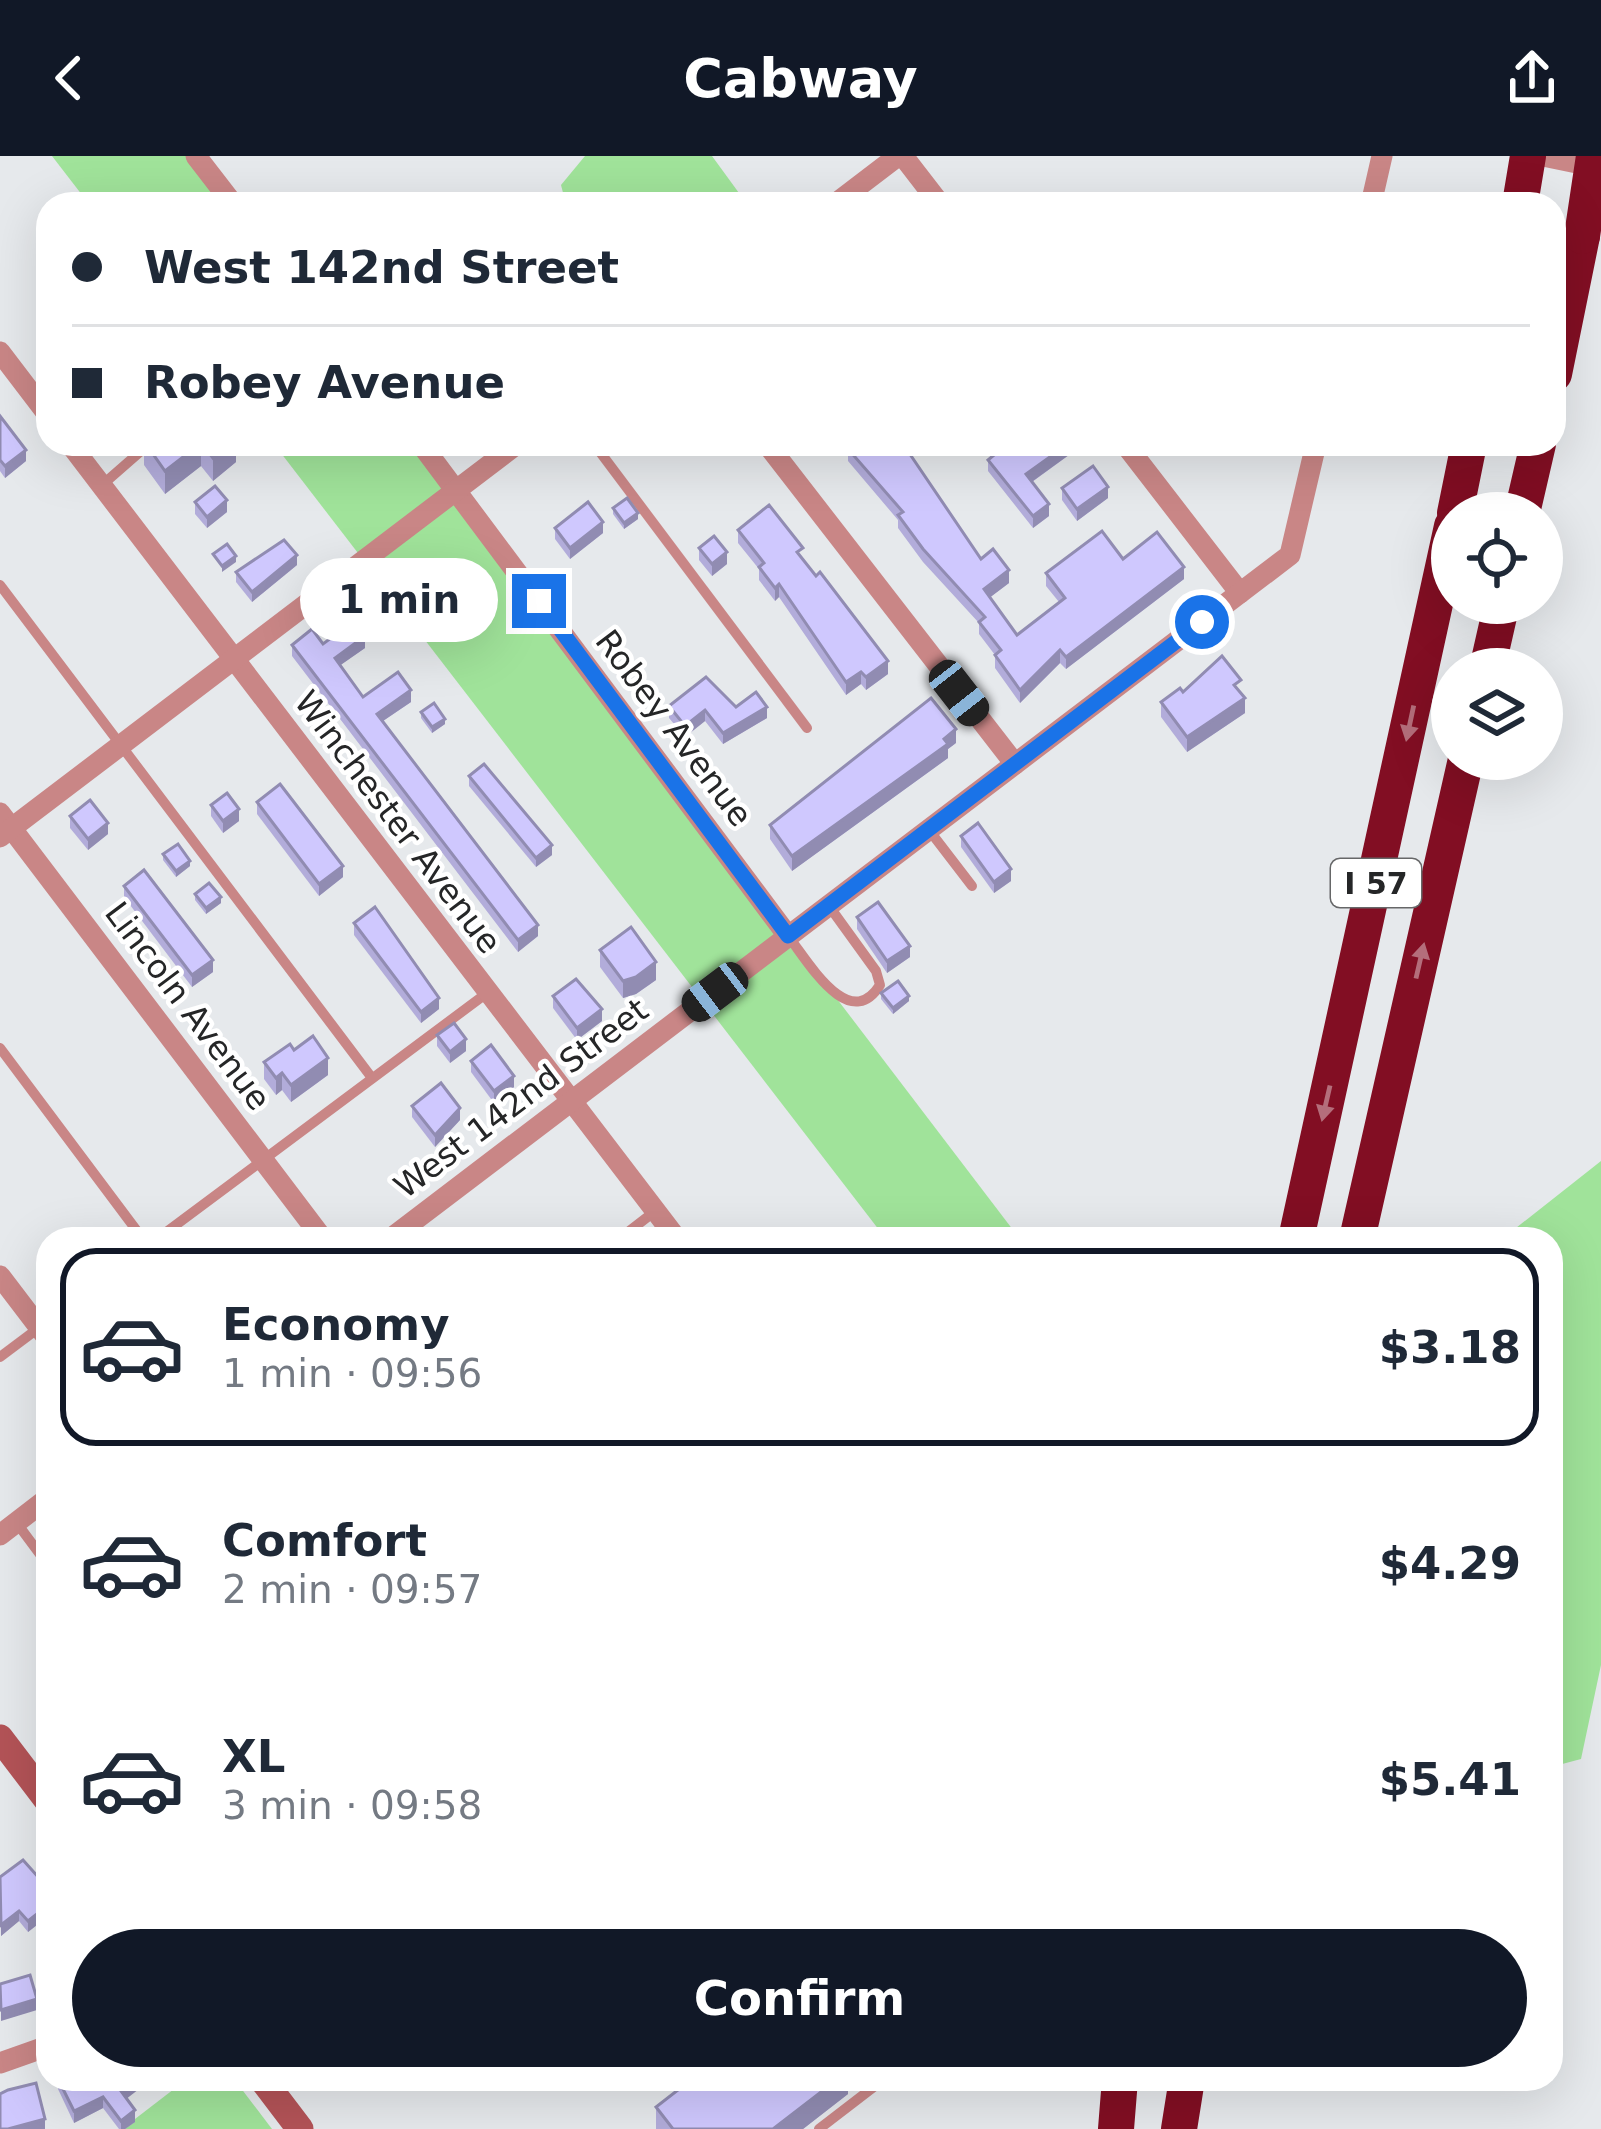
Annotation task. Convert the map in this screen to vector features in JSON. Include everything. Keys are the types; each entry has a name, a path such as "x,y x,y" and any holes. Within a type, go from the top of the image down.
{"highway":[{"path":"1522,192 1528,156"},
{"path":"1566,315 1594,156"},
{"path":"1459,492 1467,456"},
{"path":"1527,492 1535,456"},
{"name":"I 57","path":"1299,1227 1431,622"},
{"name":"I 57","path":"1360,1227 1461,780"},
{"path":"1116,2129 1119,2091"},
{"path":"1179,2129 1184,2091"}],"main road":[{"path":"0,1738 36,1785"},
{"path":"271,2091 300,2129"}],"street":[{"path":"196,156 224,192"},
{"path":"851,192 900,156 930,192"},
{"path":"1374,192 1382,156"},
{"path":"1543,156 1601,168"},
{"path":"0,352 36,399"},
{"name":"Winchester Avenue","path":"84,456 101,486 668,1227"},
{"name":"Robey Avenue","path":"430,456 788,936"},
{"path":"4,826 121,746 501,456"},
{"path":"776,456 1015,764"},
{"path":"1134,456 1240,593"},
{"name":"West 142nd Street","path":"405,1227 1290,555 1313,456"},
{"name":"Lincoln Avenue","path":"4,826 314,1227"},
{"path":"0,1276 36,1318"},
{"path":"8,1529 36,1507"},
{"path":"0,2063 36,2050"}],"lane":[{"path":"101,486 135,456"},
{"path":"603,456 807,728"},
{"path":"0,585 372,1078"},
{"path":"928,830 972,886"},
{"path":"788,936 839,1000 859,1003 872,998 880,985 876,971 829,905"},
{"path":"174,1227 487,992"},
{"path":"0,1048 134,1227"},
{"path":"634,1227 655,1211"},
{"path":"0,1357 36,1335"},
{"path":"8,1529 36,1554"},
{"path":"819,2129 868,2091"}],"green space":[{"path":"52,156 195,156 222,192 80,192"},
{"path":"585,156 712,156 738,192 563,192 561,185"},
{"path":"283,456 423,456 1011,1227 877,1227"},
{"path":"1601,1161 1601,1665 1581,1759 1563,1764 1563,1227 1517,1227"},
{"path":"171,2091 243,2091 272,2129 122,2129"}],"building":[{"path":"0,416 26,450 5,466 0,460"},
{"path":"154,456 184,456 165,471"},
{"path":"854,456 911,456 981,559 993,549 1009,570 984,589 1017,635 1065,598 1046,573 1102,531 1123,559 1157,532 1184,567 1066,657 1060,650 1020,690 995,655 1001,650 979,622 985,617 923,549 898,515 903,512"},
{"path":"993,456 1051,456 1026,474 1049,504 1033,516 988,460"},
{"path":"1093,466 1108,487 1077,509 1062,488"},
{"path":"215,486 227,500 207,517 195,502"},
{"path":"627,498 638,513 624,523 613,508"},
{"path":"588,502 603,522 570,548 555,528"},
{"path":"769,505 803,548 797,552 816,576 820,572 888,661 866,677 861,672 846,682 779,584 775,588 759,567 764,563 738,530"},
{"path":"714,536 727,552 712,564 699,548"},
{"path":"284,540 297,555 252,592 236,572"},
{"path":"227,544 236,556 222,566 213,554"},
{"path":"354,621 365,636 335,658 363,697 398,672 411,690 377,714 538,925 518,940 292,645 312,629 323,644"},
{"path":"1222,656 1241,680 1234,685 1245,698 1187,737 1161,702 1180,688 1183,692"},
{"path":"706,677 736,707 756,692 767,707 723,733 705,710 685,726 669,706"},
{"path":"931,698 956,729 944,739 948,744 792,856 770,825"},
{"path":"434,703 445,719 432,727 421,712"},
{"path":"484,764 552,845 536,858 469,776"},
{"path":"280,784 343,866 319,884 257,802"},
{"path":"227,793 239,809 223,821 211,805"},
{"path":"90,800 108,823 88,839 70,816"},
{"path":"978,823 1011,869 994,882 961,836"},
{"path":"178,844 190,861 176,871 163,854"},
{"path":"144,870 213,960 192,975 124,886"},
{"path":"209,883 221,897 206,908 195,894"},
{"path":"878,902 910,946 887,961 857,917"},
{"path":"375,907 439,998 421,1012 354,923"},
{"path":"631,927 656,962 623,981 600,950"},
{"path":"576,979 602,1009 577,1028 553,996"},
{"path":"898,981 909,996 893,1008 881,993"},
{"path":"454,1023 466,1039 450,1052 437,1035"},
{"path":"313,1036 328,1058 291,1085 282,1073 276,1078 264,1062 290,1044 294,1050"},
{"path":"491,1045 514,1076 494,1091 471,1061"},
{"path":"441,1083 460,1108 435,1135 412,1106"},
{"path":"23,1860 36,1875 36,1915 28,1921 19,1911 1,1925 0,1877"},
{"path":"30,1975 36,1999 1,2010 0,1984"},
{"path":"36,2083 45,2119 0,2129 0,2094"},
{"path":"64,2091 121,2091 135,2110 121,2121 103,2097 74,2111"},
{"path":"677,2091 822,2091 773,2129 673,2129 656,2107"}],"route":[{"path":"539,601 788,936 1202,622"}]}
